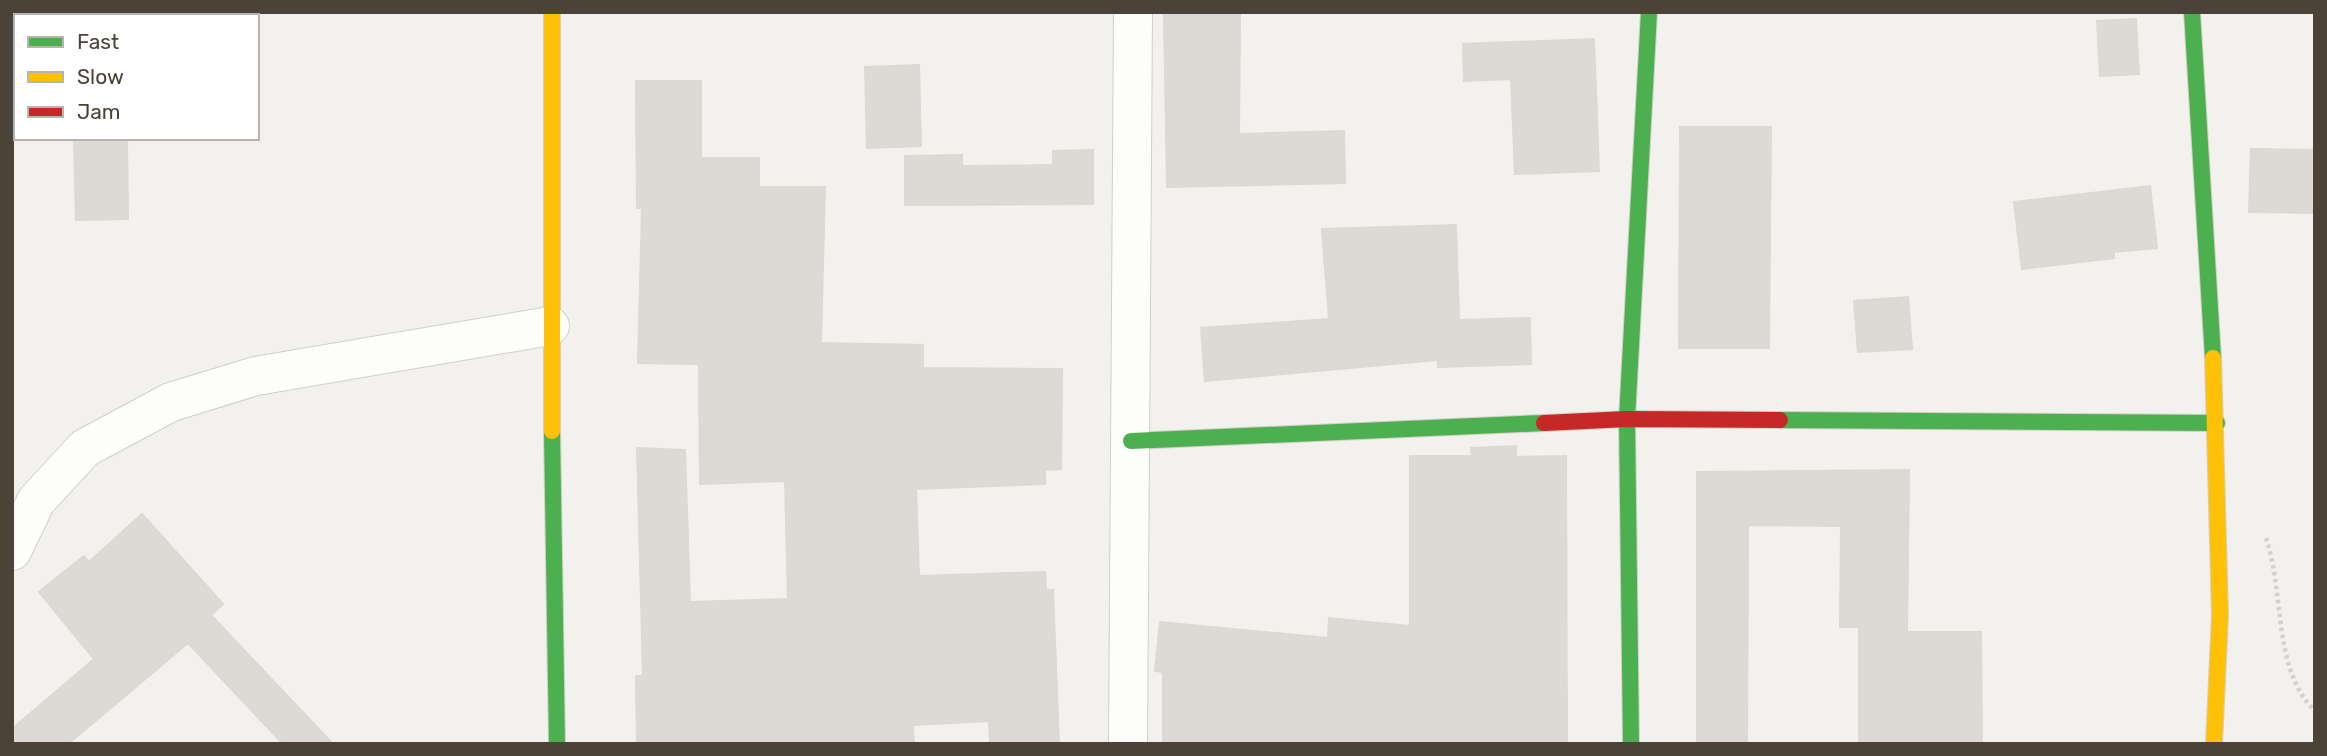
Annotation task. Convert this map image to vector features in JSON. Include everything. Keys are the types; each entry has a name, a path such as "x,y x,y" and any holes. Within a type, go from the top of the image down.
{"street":[{"path":"552,12 550,326 557,744"},
{"path":"1128,744 1133,12"},
{"path":"1630,744 1627,419 1649,12"},
{"path":"2192,12 2217,423 2220,615 2214,744"},
{"path":"12,551 36,502 85,448 171,402 256,376 550,326"},
{"path":"1131,441 1627,419 2217,423"}],"path":[{"path":"2265,536 2274,562 2290,676 2315,711"}],"building":[{"path":"1164,12 1240,12 1239,134 1344,131 1345,183 1167,187"},
{"path":"2136,19 2139,74 2100,76 2097,21"},
{"path":"1594,39 1599,171 1515,174 1511,79 1464,81 1463,44"},
{"path":"919,65 921,146 867,148 865,67"},
{"path":"636,81 701,81 701,158 759,158 759,187 825,187 821,343 923,345 923,368 1062,369 1061,469 1045,470 1045,484 916,489 919,576 1045,572 1046,590 1053,590 1059,744 990,744 989,721 913,725 914,744 637,744 636,676 643,676 637,448 685,450 690,602 788,599 785,481 700,484 699,364 638,363 642,208 637,208"},
{"path":"1680,127 1771,127 1769,348 1679,348"},
{"path":"74,140 127,140 128,219 76,220"},
{"path":"2251,149 2315,150 2315,213 2249,212"},
{"path":"1093,150 1093,204 905,205 905,156 962,155 962,166 1053,165 1053,151"},
{"path":"2150,186 2157,248 2114,252 2114,258 2022,269 2014,202"},
{"path":"1456,225 1459,320 1530,318 1531,364 1438,367 1438,360 1205,381 1201,328 1329,319 1322,229"},
{"path":"1908,297 1912,349 1858,352 1854,301"},
{"path":"1516,446 1516,457 1566,456 1567,744 1163,744 1163,672 1155,671 1160,622 1328,638 1329,618 1410,626 1410,456 1472,456 1471,448"},
{"path":"1909,470 1907,632 1981,632 1982,744 1859,744 1859,627 1840,627 1841,526 1748,525 1747,744 1697,744 1697,472"},
{"path":"142,514 223,604 211,615 333,744 283,744 188,643 68,744 12,744 12,729 94,659 39,592 84,556 89,562"}],"traffic: fast":[{"path":"1631,744 1627,419 1649,12"},
{"path":"2192,12 2213,358"},
{"path":"1780,420 2217,423"},
{"path":"1131,441 1544,423"},
{"path":"552,431 557,744"}],"traffic: slow":[{"path":"552,12 552,431"},
{"path":"2213,358 2220,615 2214,744"}],"traffic: jam":[{"path":"1544,423 1627,419 1780,420"}]}
